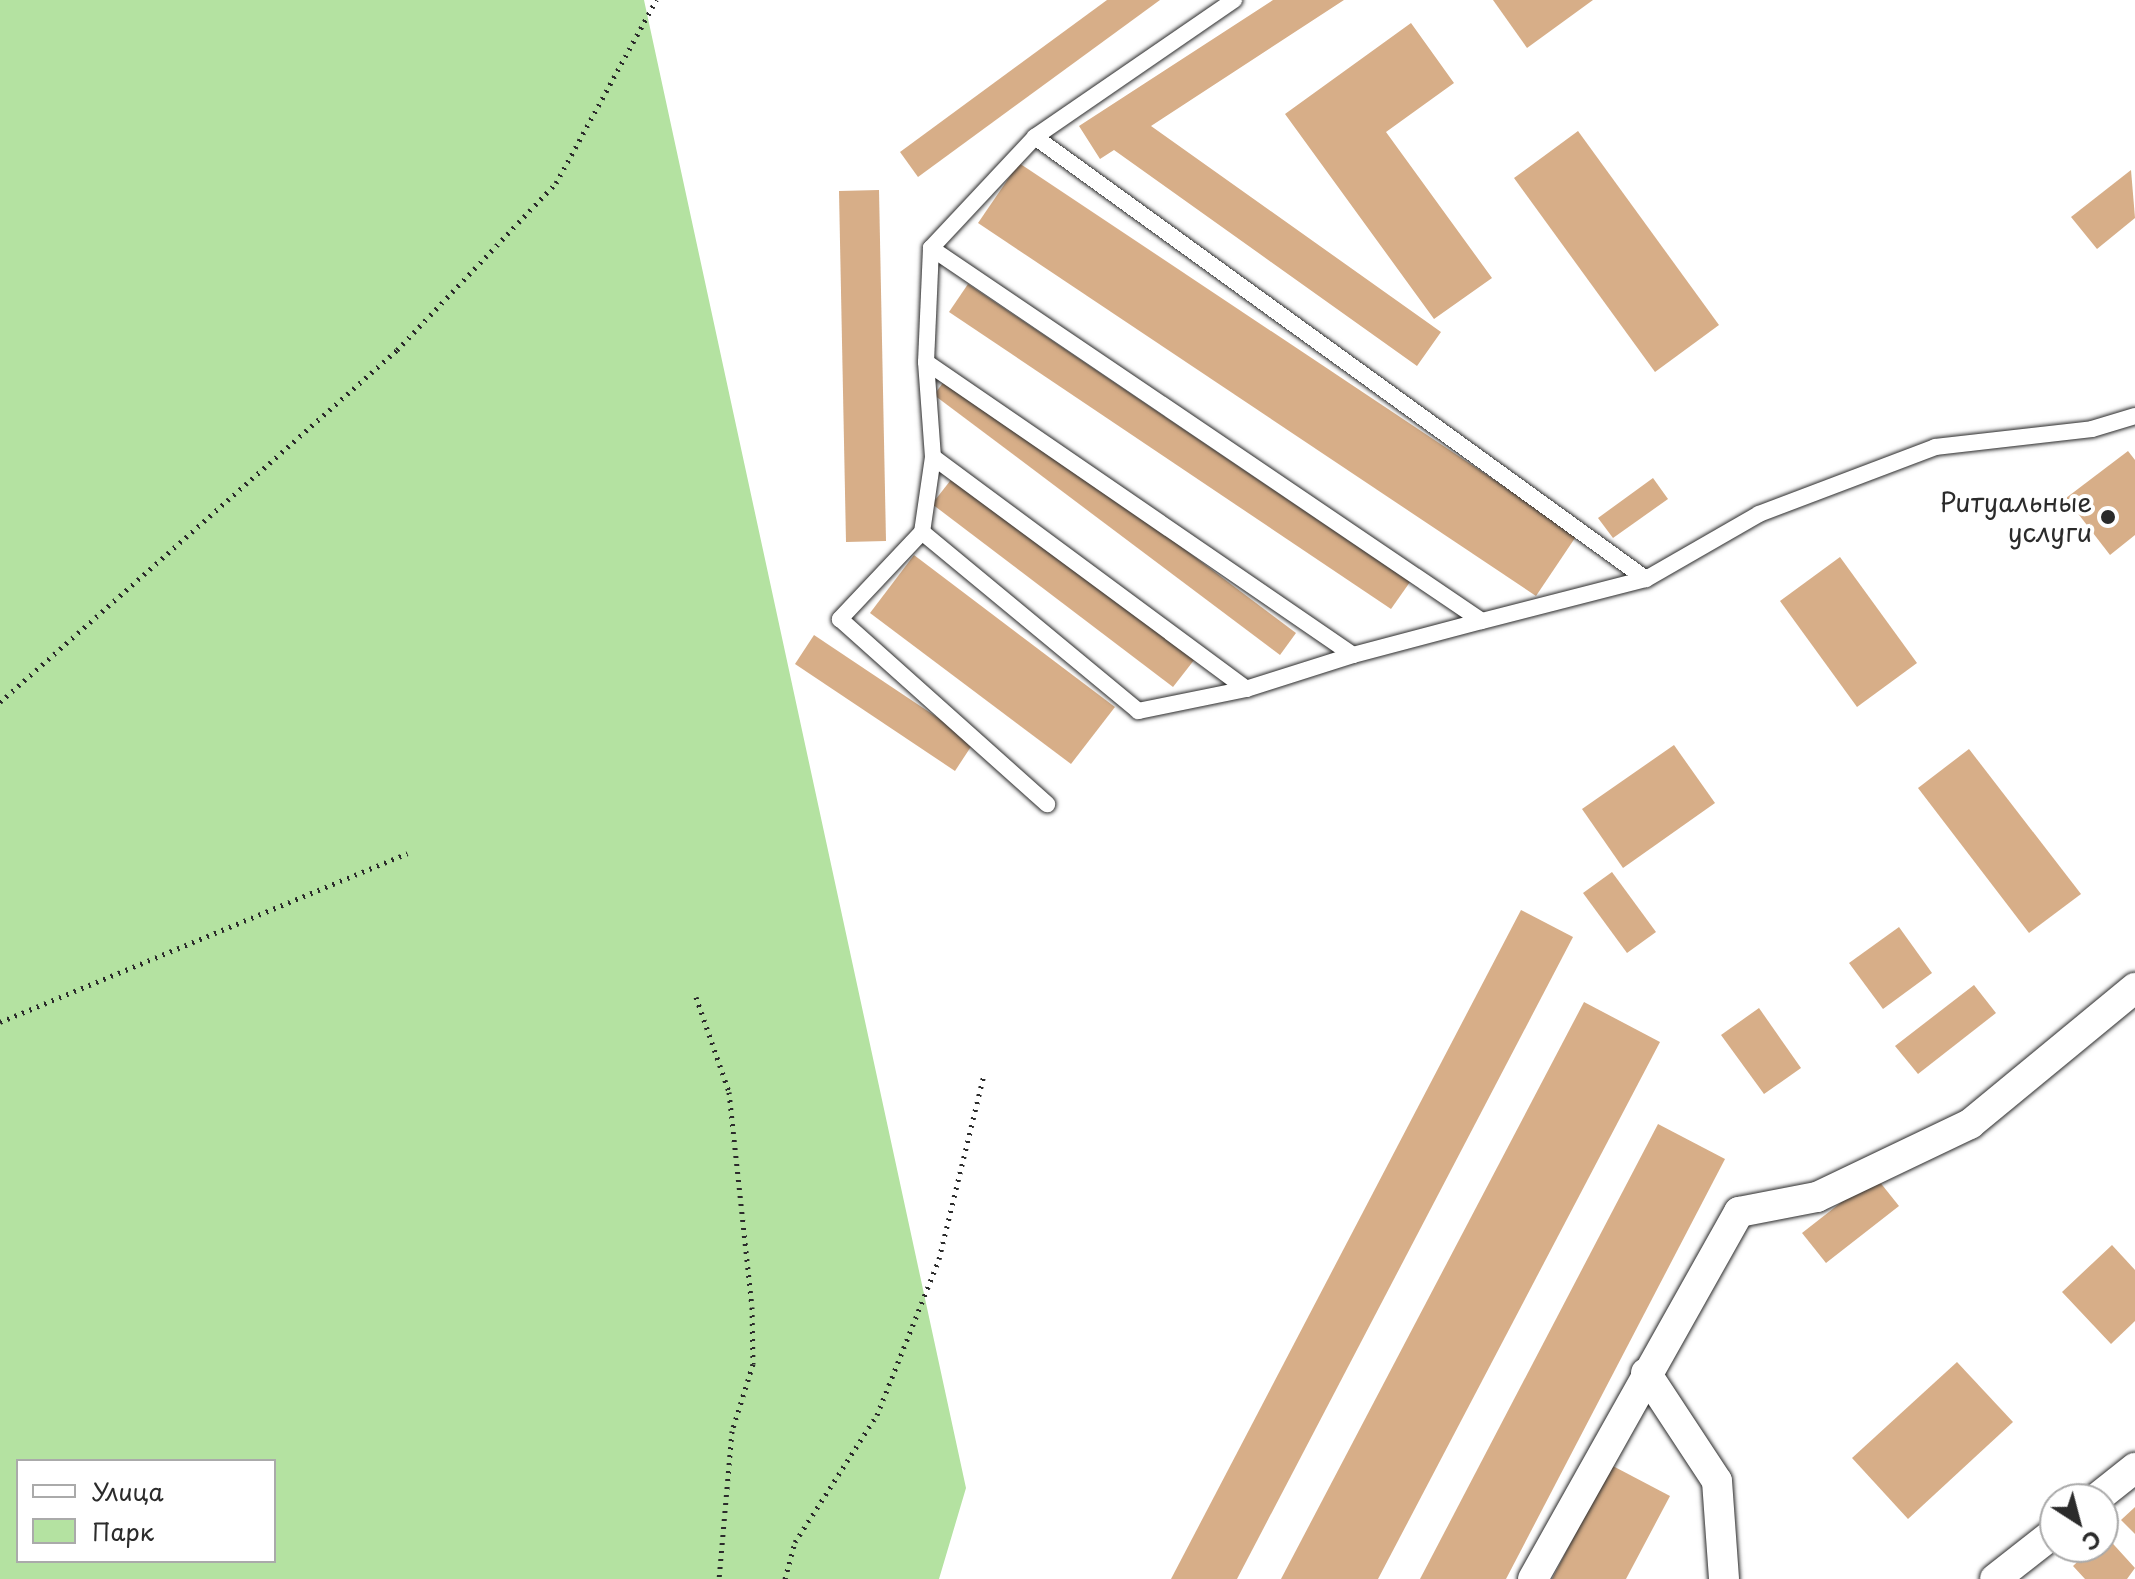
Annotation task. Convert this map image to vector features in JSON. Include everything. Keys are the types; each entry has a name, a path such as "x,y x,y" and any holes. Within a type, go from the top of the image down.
{"street":[{"path":"1533,1579 1739,1212 1817,1197 1970,1124 2135,988"},
{"path":"1646,1373 1717,1481 1724,1579"},
{"path":"2116,1483 2135,1468"},
{"path":"1995,1579 2039,1545"}],"lane":[{"path":"1047,804 840,619 922,532 933,457 926,362 931,248 1035,137 1234,0"},
{"path":"1035,137 1646,579"},
{"path":"931,248 1482,621"},
{"path":"926,362 1353,655"},
{"path":"922,532 1138,711 1246,689 1353,655 1646,579 1759,514 1935,447 2092,429 2135,416"},
{"path":"933,457 1246,689"}],"path":[{"path":"0,702 397,350 556,183 656,0"},
{"path":"0,1022 407,853"},
{"path":"696,997 729,1092 752,1307 753,1364 732,1431 719,1579"},
{"path":"785,1579 795,1542 877,1415 934,1273 984,1074"}],"green space":[{"path":"0,0 644,0 966,1488 939,1579 0,1579"}],"building":[{"path":"1107,0 1160,0 918,177 900,152"},
{"path":"1273,0 1344,0 1151,126 1441,332 1417,366 1114,150 1100,159 1079,126"},
{"path":"1493,0 1593,0 1527,48"},
{"path":"1411,23 1454,83 1386,132 1492,278 1434,319 1285,114"},
{"path":"1578,131 1719,325 1655,372 1514,178"},
{"path":"1019,163 1577,535 1536,596 978,223"},
{"path":"2131,170 2135,218 2097,249 2071,217"},
{"path":"879,190 886,541 846,542 839,191"},
{"path":"968,284 1410,582 1391,609 949,312"},
{"path":"950,373 1296,633 1280,655 934,395"},
{"name":"Ритуальные услуги","path":"2128,451 2135,460 2135,535 2110,555 2066,498"},
{"path":"957,472 1198,655 1173,687 932,504"},
{"path":"1653,478 1668,499 1613,538 1598,518"},
{"path":"914,555 1115,707 1071,764 870,613"},
{"path":"1840,557 1917,663 1857,707 1780,601"},
{"path":"814,635 974,742 955,771 795,664"},
{"path":"1674,745 1715,803 1623,868 1582,809"},
{"path":"1969,749 2081,894 2029,933 1918,788"},
{"path":"1612,872 1656,932 1627,953 1583,893"},
{"path":"1521,910 1573,937 1237,1579 1171,1579"},
{"path":"1899,927 1932,973 1883,1009 1849,963"},
{"path":"1974,985 1996,1013 1918,1074 1895,1046"},
{"path":"1584,1002 1660,1042 1378,1579 1281,1579"},
{"path":"1759,1008 1801,1068 1764,1094 1721,1035"},
{"path":"1658,1124 1725,1159 1506,1579 1420,1579"},
{"path":"1875,1176 1899,1206 1826,1263 1802,1233"},
{"path":"2112,1245 2135,1270 2135,1321 2111,1344 2062,1292"},
{"path":"1957,1362 2013,1422 1908,1519 1852,1458"},
{"path":"1611,1465 1670,1496 1626,1579 1552,1579"},
{"path":"2135,1507 2135,1534 2121,1520"},
{"path":"2119,1550 2135,1568 2127,1579 2085,1579 2073,1566 2076,1563 2119,1563"}],"place":[{"name":"Ритуальные услуги","path":"2108,517"}]}
